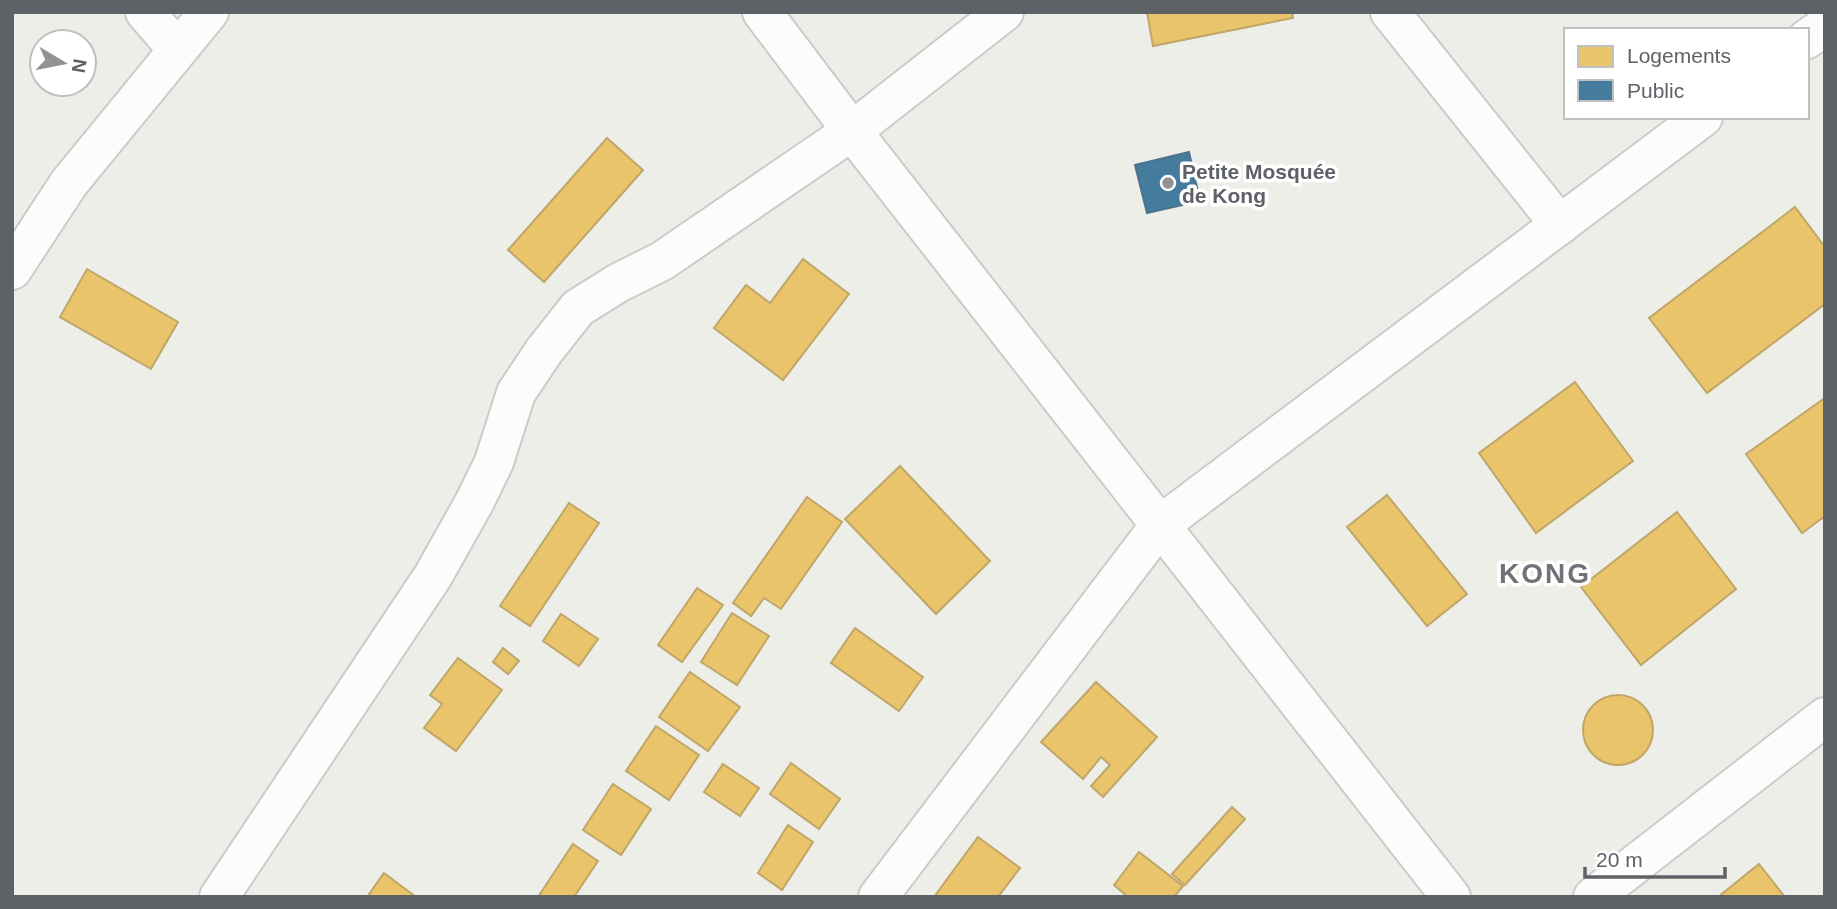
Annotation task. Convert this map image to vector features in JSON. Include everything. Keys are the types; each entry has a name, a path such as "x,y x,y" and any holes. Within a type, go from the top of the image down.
{"street":[{"path":"145,12 177,49"},
{"path":"12,270 69,183 209,12"},
{"path":"762,12 1451,897"},
{"path":"219,897 433,576 494,463 516,393 544,351 578,309 618,283 662,261 852,131 1004,12"},
{"path":"1390,12 1560,225"},
{"path":"1809,38 1825,26"},
{"path":"878,897 1160,524 1700,119"},
{"path":"1594,897 1825,717"}],"building: Logements":[{"path":"1147,12 1292,12 1293,18 1153,46"},
{"path":"607,138 643,170 544,282 508,250"},
{"path":"1795,207 1825,247 1825,304 1707,393 1649,318"},
{"path":"803,259 849,294 783,380 714,328 746,285 770,303"},
{"path":"87,269 178,322 151,369 60,317"},
{"path":"1575,382 1633,461 1536,533 1479,453"},
{"path":"1825,398 1825,516 1802,533 1746,454"},
{"path":"900,466 990,561 936,614 845,519"},
{"path":"1387,495 1467,594 1427,626 1347,527"},
{"path":"807,497 842,522 781,609 764,598 751,616 733,603"},
{"path":"569,503 599,523 530,626 500,606"},
{"path":"1677,512 1736,589 1641,665 1581,587"},
{"path":"697,588 723,605 682,662 658,645"},
{"path":"732,613 769,636 737,685 701,662"},
{"path":"561,614 598,639 579,666 543,641"},
{"path":"855,628 923,677 899,711 831,663"},
{"path":"503,648 519,661 508,674 493,662"},
{"path":"458,658 502,690 456,751 424,728 442,704 430,695"},
{"path":"690,672 740,707 708,751 659,717"},
{"path":"1096,682 1157,737 1103,797 1091,786 1110,765 1101,757 1083,779 1041,742"},
{"path":"1618,695 1643,705 1653,730 1643,755 1618,765 1593,755 1583,730 1593,705"},
{"path":"656,726 699,755 669,800 626,771"},
{"path":"791,763 840,799 819,829 770,794"},
{"path":"723,764 759,788 740,816 704,792"},
{"path":"613,784 651,809 621,855 583,830"},
{"path":"1232,807 1245,819 1185,885 1172,874"},
{"path":"788,825 813,842 782,890 758,873"},
{"path":"978,837 1020,868 998,897 934,897"},
{"path":"573,844 598,861 574,897 538,897"},
{"path":"1139,852 1183,886 1174,897 1128,897 1114,885"},
{"path":"1759,864 1785,897 1718,897"},
{"path":"384,873 416,897 367,897"}],"building: Public":[{"name":"Petite Mosquée de Kong","path":"1189,152 1200,201 1147,213 1135,165"}],"place":[{"name":"Petite Mosquée de Kong","path":"1168,183"}],"district":[{"name":"KONG","path":"1545,573"}]}
